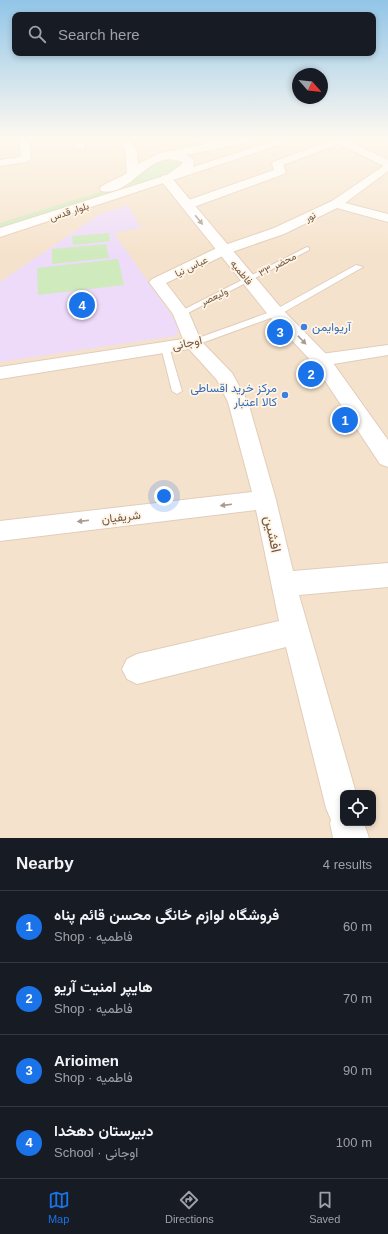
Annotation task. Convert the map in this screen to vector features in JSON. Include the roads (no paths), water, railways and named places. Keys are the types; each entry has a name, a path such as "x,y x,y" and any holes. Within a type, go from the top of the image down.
{"main road":[{"name":"بلوار قدس","path":"0,220 95,192 120,183 130,176"},
{"path":"166,179 171,176"},
{"name":"بلوار قدس","path":"0,233 175,176"},
{"name":"فاطمیه","path":"166,179 276,313 322,360 388,458"},
{"path":"0,236 36,221"}],"street":[{"path":"187,205 270,176"},
{"name":"نور","path":"224,250 279,231 336,204 373,176"},
{"path":"336,204 388,218"},
{"name":"عباس نیا","path":"157,282 224,250"},
{"name":"افشین","path":"157,282 180,313 193,343 225,377 238,402 265,500 283,584 340,797"},
{"name":"اوجانی","path":"0,373 193,343"},
{"path":"322,360 388,350"},
{"name":"شریفیان","path":"0,531 265,500"},
{"path":"283,584 388,574"},
{"path":"137,669 296,631"},
{"path":"348,826 351,838"}],"lane":[{"name":"محضر ۳۳","path":"248,279 307,250"},
{"name":"اوجانی","path":"193,343 276,313 359,268"},
{"name":"ولیعصر","path":"180,313 248,279"},
{"path":"165,347 177,391"}],"place":[{"name":"دبیرستان دهخدا","path":"82,305"},
{"name":"آریوایمن","path":"304,327"},
{"name":"Arioimen","path":"280,332"},
{"name":"هایپر امنیت آریو","path":"311,374"},
{"name":"مرکز خرید اقساطی کالا اعتبار","path":"285,395"},
{"name":"فروشگاه لوازم خانگی محسن قائم پناه","path":"345,420"}]}
